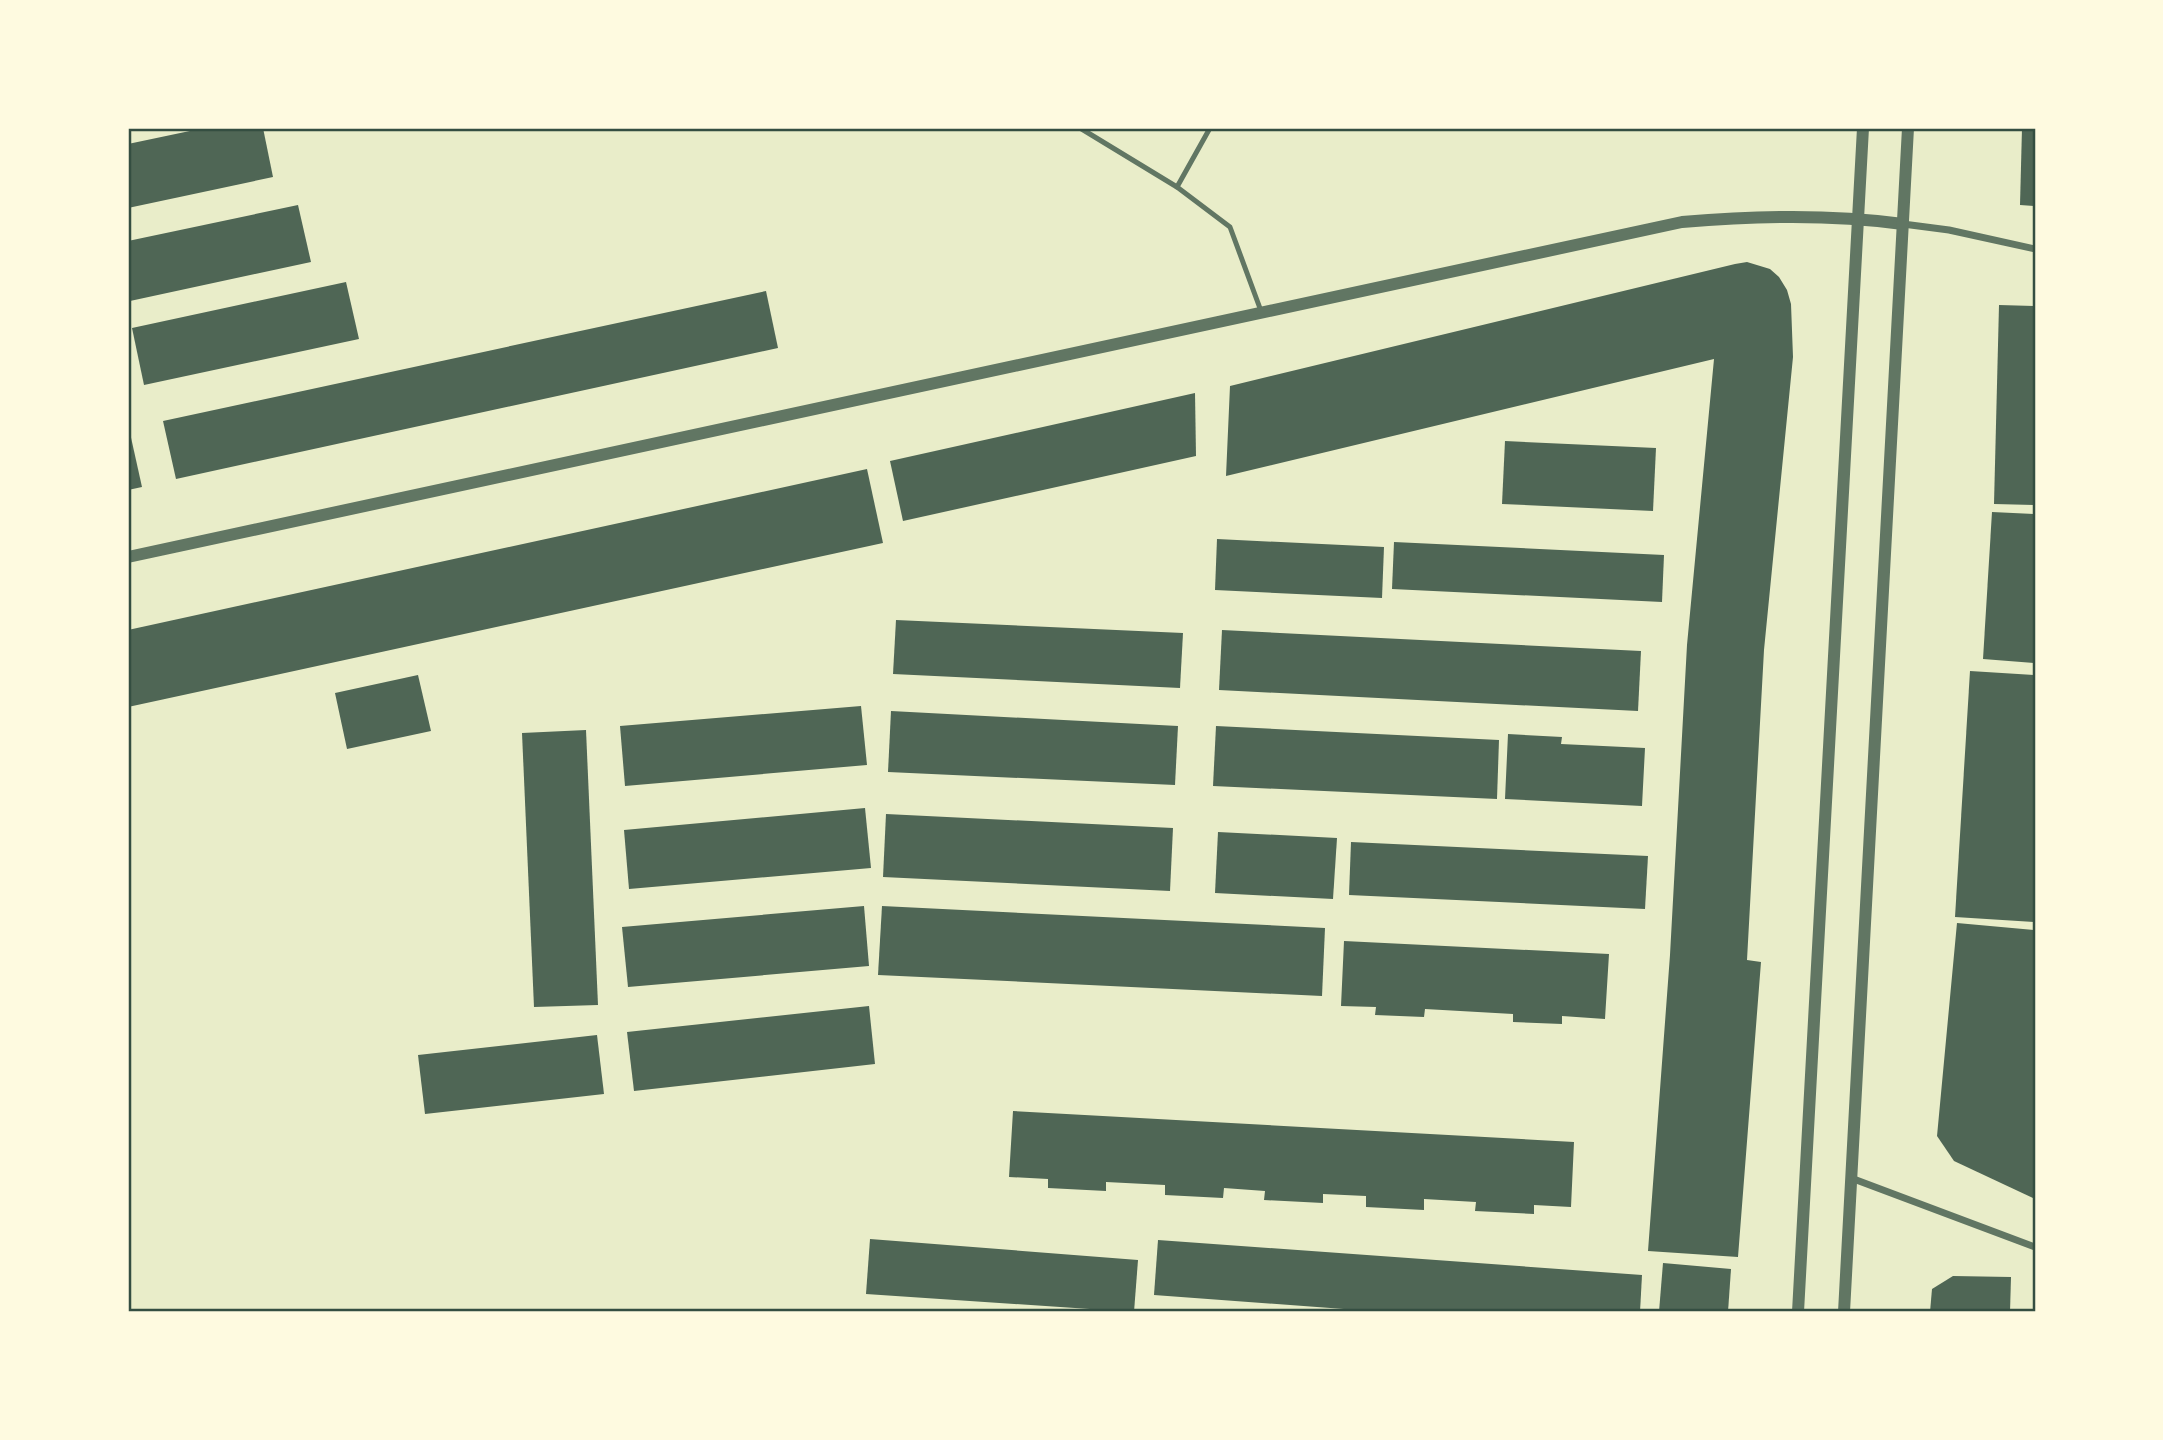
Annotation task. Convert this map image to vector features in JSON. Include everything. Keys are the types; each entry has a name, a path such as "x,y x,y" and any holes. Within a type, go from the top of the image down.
{"street":[{"path":"1798,1312 1863,128"},
{"path":"1844,1312 1908,128"},
{"path":"128,556 1682,222 1745,217 1809,216 1858,219 1949,230 2035,249"},
{"path":"1851,1178 2035,1247"}],"lane":[{"path":"1080,128 1177,187 1230,227 1262,312"},
{"path":"1177,187 1210,128"}],"building":[{"path":"204,128 263,128 273,177 128,208 128,144"},
{"path":"2022,128 2035,128 2035,206 2020,205"},
{"path":"298,205 311,262 130,301 128,241"},
{"path":"1747,262 1770,269 1787,290 1791,304 1793,357 1764,650 1747,960 1761,962 1738,1257 1648,1251 1670,955 1687,645 1714,359 1226,476 1230,386"},
{"path":"346,282 359,339 144,385 132,328"},
{"path":"766,291 778,348 176,479 163,421"},
{"path":"1999,305 2035,306 2035,505 1994,504"},
{"path":"1195,393 1196,456 903,521 890,461"},
{"path":"128,424 142,487 128,490"},
{"path":"1505,441 1656,448 1653,511 1502,504"},
{"path":"867,469 883,543 128,707 128,630"},
{"path":"1992,512 2035,514 2035,663 1983,659"},
{"path":"1217,539 1384,547 1382,598 1215,590"},
{"path":"1394,542 1664,555 1662,602 1392,589"},
{"path":"896,620 1183,633 1180,688 893,674"},
{"path":"1222,630 1641,651 1638,711 1219,690"},
{"path":"1970,671 2035,675 2035,922 1955,917"},
{"path":"418,675 431,731 347,749 335,693"},
{"path":"861,706 867,765 625,786 620,726"},
{"path":"891,711 1178,726 1175,785 888,772"},
{"path":"1216,726 1499,740 1497,799 1213,786"},
{"path":"586,730 598,1005 534,1007 522,733"},
{"path":"1508,734 1562,737 1561,744 1645,748 1642,806 1505,799"},
{"path":"865,808 871,868 629,889 624,830"},
{"path":"886,814 1173,828 1170,891 883,877"},
{"path":"1218,832 1337,838 1333,899 1215,893"},
{"path":"1351,842 1648,856 1645,909 1349,895"},
{"path":"864,906 869,966 628,987 622,927"},
{"path":"882,906 1325,928 1322,996 878,975"},
{"path":"1957,923 2035,930 2035,1199 1954,1161 1937,1136"},
{"path":"1344,941 1609,954 1605,1019 1562,1016 1562,1024 1513,1022 1513,1014 1425,1009 1424,1017 1375,1015 1376,1007 1341,1006"},
{"path":"869,1006 875,1064 634,1091 627,1032"},
{"path":"597,1035 604,1094 425,1114 418,1055"},
{"path":"1013,1111 1574,1142 1571,1207 1534,1205 1534,1214 1475,1211 1476,1202 1424,1199 1424,1210 1366,1207 1366,1196 1323,1194 1323,1203 1264,1200 1265,1191 1224,1188 1223,1198 1165,1195 1165,1185 1106,1182 1106,1191 1048,1188 1048,1179 1009,1177"},
{"path":"870,1239 1138,1260 1134,1312 866,1294"},
{"path":"1158,1240 1642,1275 1640,1312 1384,1312 1154,1295"},
{"path":"1663,1263 1731,1269 1728,1312 1659,1312"},
{"path":"1953,1276 2011,1277 2010,1312 1930,1312 1932,1289"}]}
